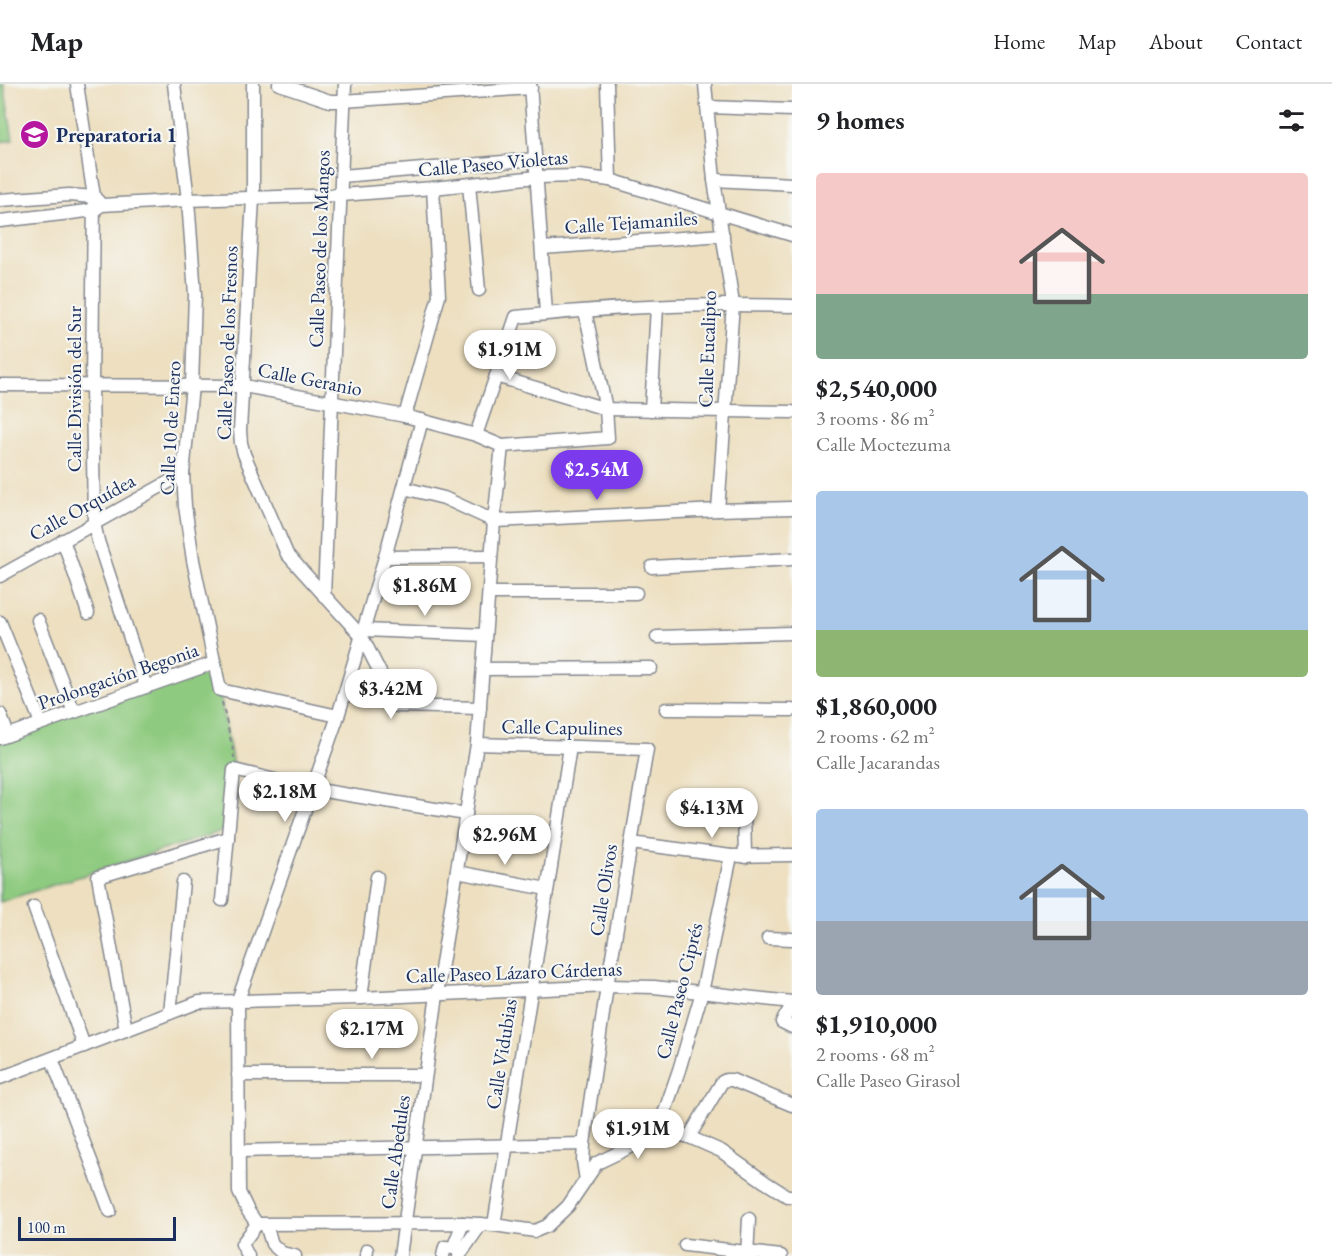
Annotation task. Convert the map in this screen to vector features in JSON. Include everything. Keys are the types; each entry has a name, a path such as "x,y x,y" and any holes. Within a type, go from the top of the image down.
{"street":[{"name":"Calle División del Sur","path":"77,84 96,204 93,385 94,522 98,541 146,687"},
{"name":"Calle 10 de Enero","path":"174,84 188,200 195,294 192,386 183,474 185,506 193,560 220,690"},
{"name":"Calle Paseo de los Fresnos","path":"253,84 253,199 241,442 287,554 324,596 363,633"},
{"path":"279,84 330,101 530,86 546,313"},
{"name":"Calle Paseo de los Mangos","path":"324,596 345,84"},
{"path":"607,84 610,180"},
{"name":"Calle Eucalipto","path":"705,84 714,180 733,304 718,510"},
{"path":"707,107 792,110"},
{"name":"Calle Paseo Violetas","path":"342,176 536,159"},
{"name":"Calle Paseo Violetas","path":"96,204 341,195 537,177 579,176 610,180 792,235"},
{"path":"714,180 792,184"},
{"path":"469,185 478,290"},
{"path":"405,416 439,296 433,188"},
{"path":"0,200 69,195 96,204"},
{"path":"0,221 96,204"},
{"name":"Calle Tejamaniles","path":"542,248 723,235"},
{"path":"476,435 516,317 546,313 657,307 733,304 792,306"},
{"path":"651,410 657,307"},
{"path":"585,311 606,409"},
{"path":"496,376 606,409 792,412"},
{"name":"Calle Geranio","path":"0,385 243,386 405,416 476,435 502,446 608,438 606,409"},
{"path":"295,1256 282,1253 272,1244 262,1224 248,1211 239,1192 238,1000 338,716 385,557 422,420"},
{"name":"Calle Abedules","path":"400,1256 437,994 477,744 502,446"},
{"name":"Calle Orquídea","path":"0,576 183,474"},
{"path":"404,488 444,498 494,520 792,508"},
{"path":"63,540 88,613"},
{"path":"385,557 492,556"},
{"path":"652,567 792,560"},
{"path":"489,593 636,593"},
{"path":"38,620 74,712"},
{"path":"0,622 41,723"},
{"path":"363,633 485,635"},
{"name":"Calle Capulines","path":"363,633 397,706 480,708"},
{"path":"657,637 792,633"},
{"name":"Prolongación Begonia","path":"4,736 214,663"},
{"path":"483,669 651,668"},
{"path":"220,690 338,716"},
{"path":"666,709 792,710"},
{"path":"0,714 4,736"},
{"name":"Calle Capulines","path":"477,744 646,749"},
{"name":"Calle Vidubias","path":"494,1225 570,747"},
{"name":"Calle Olivos","path":"586,1180 583,1161 584,1144 646,749"},
{"path":"222,900 234,770 312,789 466,814"},
{"path":"744,810 745,857"},
{"path":"126,1030 98,877 228,838"},
{"path":"631,843 731,856 792,855"},
{"name":"Calle Paseo Ciprés","path":"657,1134 702,992 731,856"},
{"path":"457,872 547,890"},
{"path":"361,998 377,877"},
{"path":"170,1013 183,882"},
{"path":"34,907 84,1046"},
{"path":"768,938 792,939"},
{"name":"Calle Paseo Lázaro Cárdenas","path":"2,1077 199,1002 361,998 607,986 654,987 792,1003"},
{"path":"792,1003 782,1022 792,1028"},
{"path":"52,1059 110,1212"},
{"path":"0,1064 2,1077"},
{"path":"238,1075 425,1075"},
{"path":"688,1137 722,1082 726,1080 732,1080 792,1105"},
{"path":"248,1256 242,1244 262,1224 464,1223 535,1231 547,1226 568,1206 597,1163 657,1134 672,1132 721,1151 790,1199"},
{"path":"239,1150 584,1144"},
{"path":"747,1254 749,1219"},
{"path":"443,1256 445,1247 453,1248 464,1223"},
{"path":"459,1256 481,1224"},
{"path":"685,1245 747,1254 781,1256"}],"path":[{"path":"220,690 233,750 234,770"}],"green space":[{"path":"0,84 4,84 13,140 0,142"},
{"path":"214,663 234,770 229,829 0,902 0,738"}],"place":[{"name":"Preparatoria 1","path":"35,135"}]}
